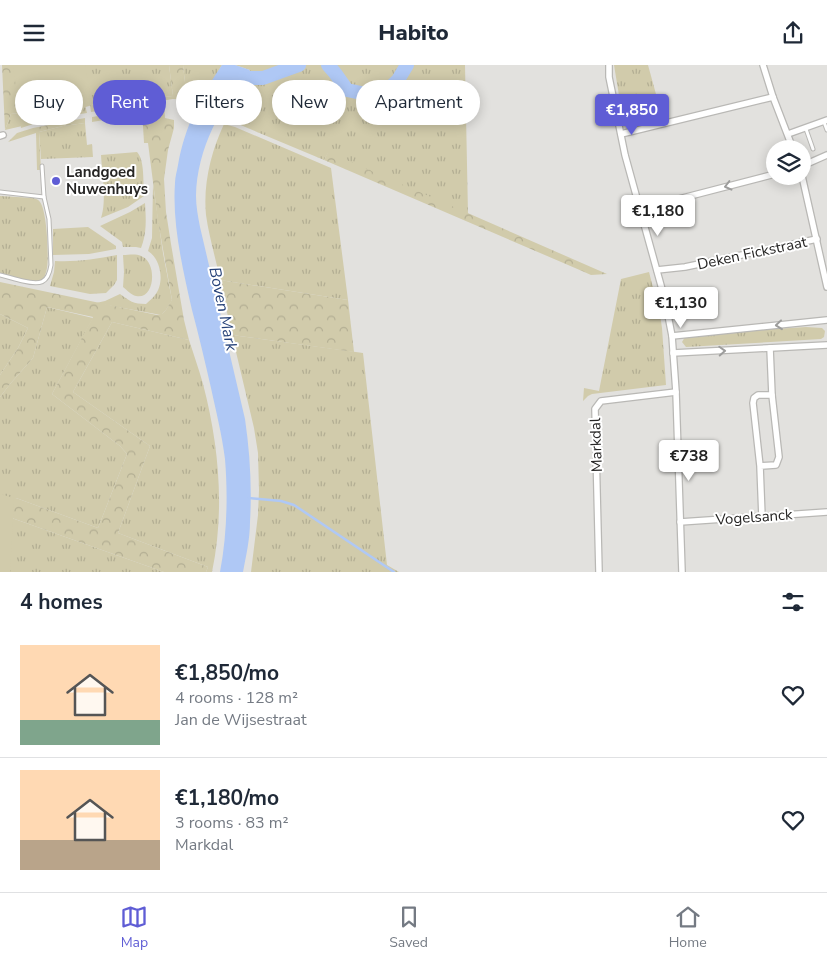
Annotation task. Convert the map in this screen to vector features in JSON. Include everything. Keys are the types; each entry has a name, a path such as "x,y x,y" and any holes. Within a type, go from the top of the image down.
{"street":[{"path":"609,65 609,77 625,155 665,300 672,335 676,393 682,572"},
{"path":"763,65 790,140"},
{"path":"621,134 773,97"},
{"path":"788,134 826,121"},
{"path":"811,163 827,155"},
{"path":"640,209 766,176"},
{"path":"804,185 827,287"},
{"name":"Deken Fickstraat","path":"657,270 685,267 817,239"},
{"path":"672,335 827,320"},
{"path":"673,353 827,345"},
{"path":"760,466 776,465 779,457 772,395 770,348"},
{"name":"Markdal","path":"600,572 595,409 601,401 676,393"},
{"path":"762,517 760,466 753,403 754,397 758,395 772,395"},
{"name":"Vogelsanck","path":"680,522 827,512"}],"lane":[{"path":"826,121 827,130"},
{"path":"806,128 813,149"},
{"path":"0,275 35,283 45,280 48,276 51,265 49,219 44,197 42,165"},
{"path":"0,192 44,197"}],"green space":[{"path":"2,65 77,65 80,80 15,80 15,114 11,114 5,130"},
{"path":"13,65 85,65 92,105 83,108 83,80 15,81"},
{"path":"82,65 169,65 173,96 166,97 166,80 93,80 93,105 90,105"},
{"path":"169,65 183,65 185,80 176,80 176,99 166,100 166,97 173,96"},
{"path":"183,65 222,65 213,80 185,80"},
{"path":"235,65 465,65 465,80 356,80 356,125 466,125 468,214 328,153 324,160 240,125 262,125 262,80 243,80 250,70"},
{"path":"614,65 648,65 662,116 624,126"},
{"path":"83,105 85,105 87,113 83,114"},
{"path":"90,105 93,105 93,112 91,112"},
{"path":"11,114 15,114 15,125 27,125 5,130"},
{"path":"166,118 174,120 164,179 166,212 189,340 112,322 73,392 150,446 118,533 208,567 206,572 164,572 9,517 7,572 0,572 0,509 5,503 16,498 98,528 127,454 120,446 52,394 93,317 47,307 33,358 0,397 0,375 18,348 28,328 0,314 0,282 157,315 164,312 172,300 158,221 148,143 144,143 143,126 166,125"},
{"path":"85,123 87,145 92,144 93,157 41,159 39,132 63,126 83,125"},
{"path":"49,125 70,125 39,132 41,170 37,170 36,133 8,142 17,133"},
{"path":"224,125 228,125 331,168 348,300 220,280 207,223 205,203 209,168"},
{"path":"137,152 142,166 144,196 128,207 101,218 104,195 101,155"},
{"path":"328,152 607,274 591,275 324,160"},
{"path":"153,184 172,300 161,315 96,303 120,294 132,302 146,304 158,290 161,278 159,265 148,251 152,238"},
{"path":"0,196 33,198 40,202 46,224 48,254 47,270 41,283 0,274"},
{"path":"145,203 146,220 141,248 123,247 122,242 100,226 130,212"},
{"path":"88,227 116,246 116,249 89,254 53,255 53,229"},
{"path":"117,255 117,280 106,293 90,294 50,286 55,261 86,260"},
{"path":"123,255 141,256 150,267 152,281 147,293 142,296 131,294 123,287"},
{"path":"649,272 660,314 666,385 592,394 583,401 584,388 599,391 621,279"},
{"path":"220,280 348,300 354,352 232,335"},
{"path":"47,307 93,318 52,394 120,446 127,454 98,528 16,498 0,509 0,397 33,358"},
{"path":"0,314 28,328 18,348 0,375"},
{"path":"112,322 189,340 209,407 216,454 219,501 216,549 212,572 206,572 208,567 118,533 150,446 73,392"},
{"path":"806,327 822,328 825,331 824,337 821,339 686,347 682,342 685,337"},
{"path":"232,335 363,353 387,565 399,572 251,572 258,515 258,453"},
{"path":"0,494 14,498 10,572 0,572"},
{"path":"9,517 164,572 7,572"}],"water":[{"path":"222,65 235,65 250,70 242,80 213,80"},
{"path":"189,125 214,125 201,161 197,178 196,200 200,227 247,432 251,509 249,541 243,572 220,572 226,515 225,459 217,414 182,263 175,215 175,179"}],"waterway":[{"path":"228,78 263,78 299,65"},
{"path":"328,65 347,90 380,97 398,80 407,65"},
{"path":"249,498 281,501 294,505 394,572"}],"place":[{"name":"Landgoed Nuwenhuys","path":"56,181"}],"water label":[{"name":"Boven Mark","path":"223,309"}]}
